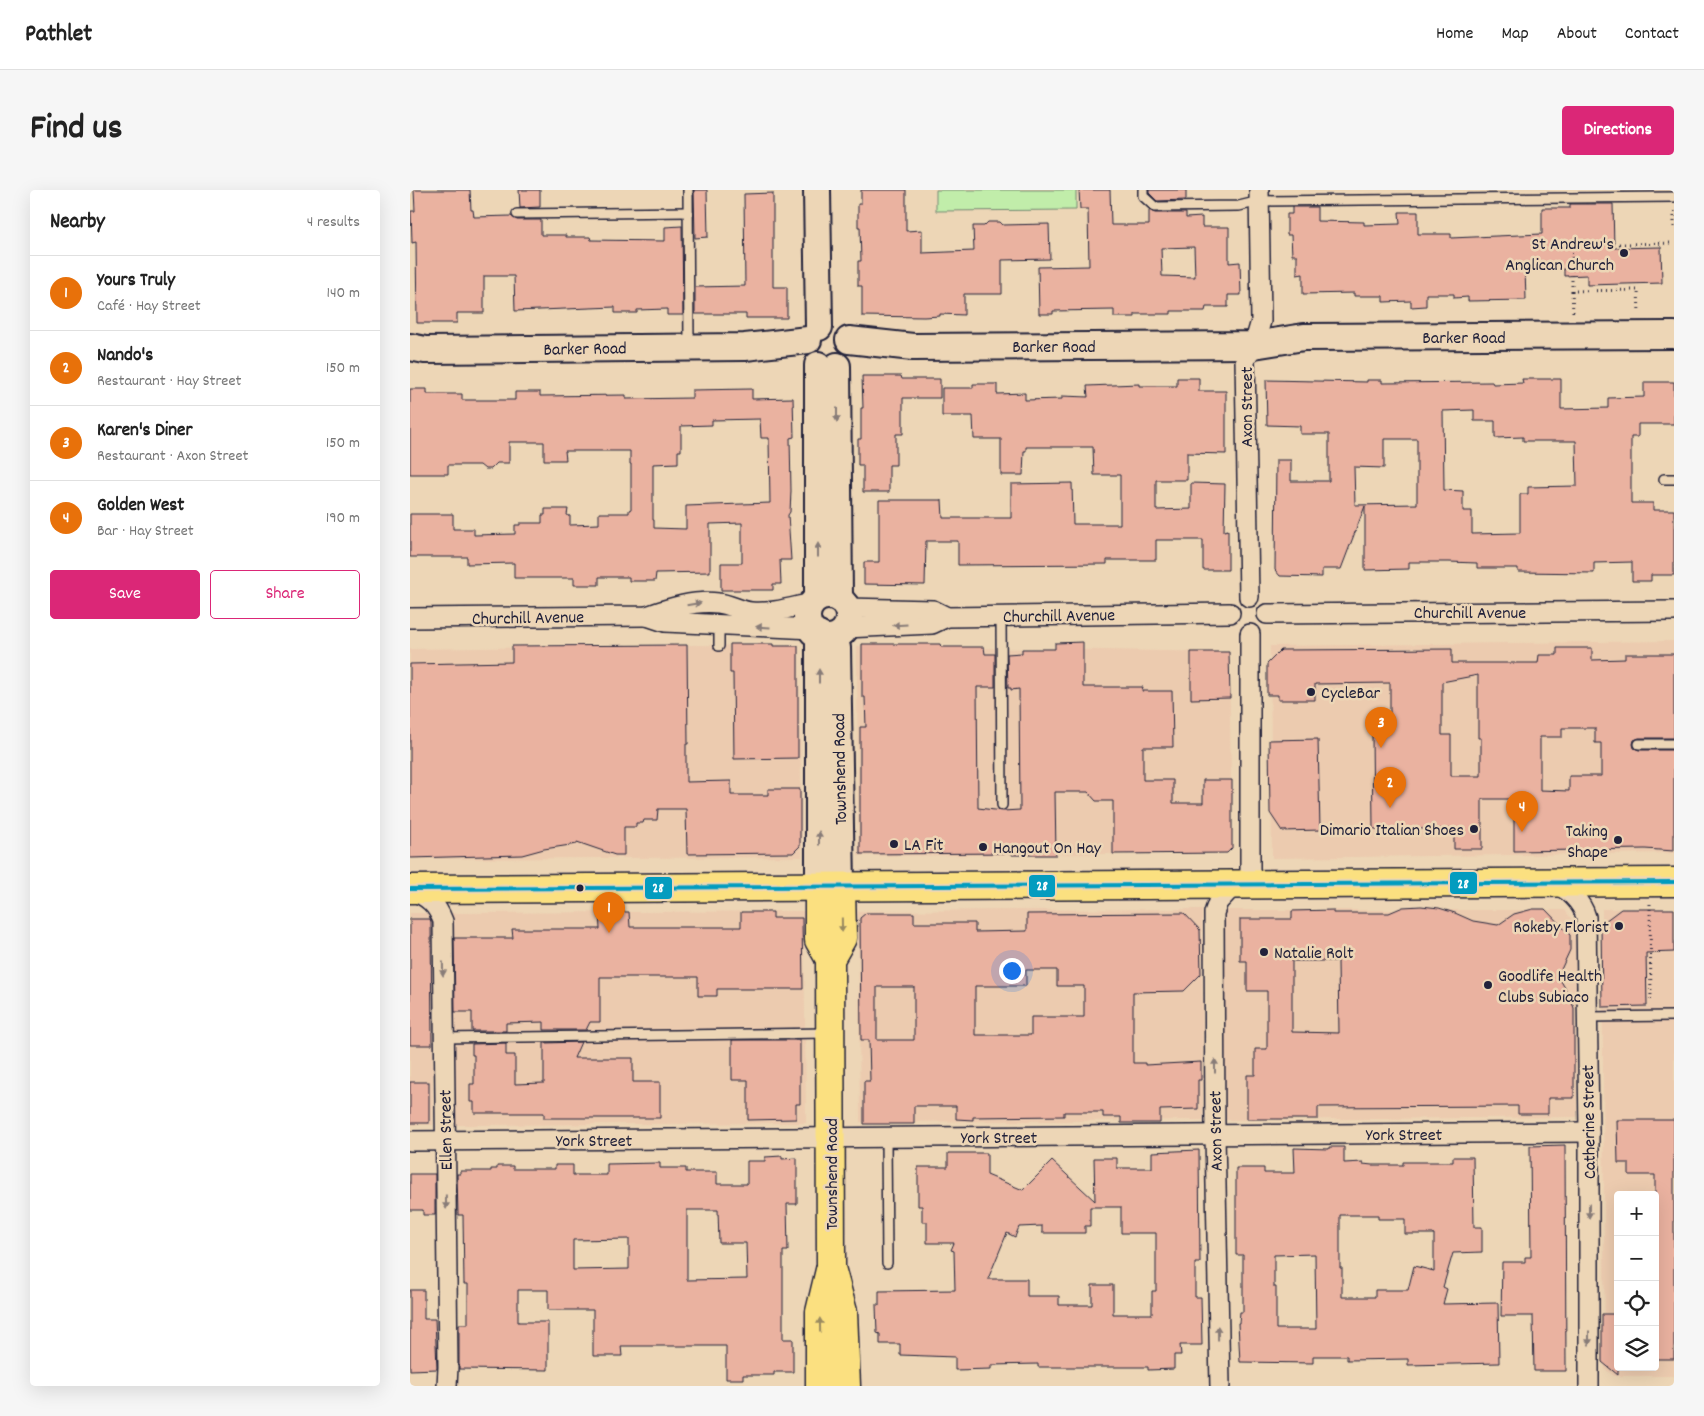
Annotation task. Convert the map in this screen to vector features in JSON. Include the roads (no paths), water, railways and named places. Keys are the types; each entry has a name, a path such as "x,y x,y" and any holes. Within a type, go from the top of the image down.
{"main road":[{"path":"410,890 1674,882"},
{"name":"Townshend Road","path":"830,887 819,940 830,959 831,1268 843,1312 846,1386"},
{"path":"820,1386 820,1312 831,1268"}],"street":[{"name":"Townshend Road","path":"817,190 828,348"},
{"name":"Townshend Road","path":"830,887 828,348 834,190"},
{"name":"Axon Street","path":"1248,597 1245,359 1254,345 1261,321 1260,196"},
{"name":"Barker Road","path":"1254,345 1304,337 1674,335"},
{"name":"Barker Road","path":"415,350 1254,345 1306,352 1674,351"},
{"path":"1248,597 1261,602 1266,609 1267,620 1261,630 1244,634 1232,624 1230,613 1239,600 1248,597"},
{"name":"Churchill Avenue","path":"647,616 662,610 704,602 729,605 739,610 756,612 782,609 829,617"},
{"name":"Churchill Avenue","path":"410,618 647,616 665,622 719,625 933,610 947,616 1230,613"},
{"name":"Churchill Avenue","path":"1267,614 1674,611"},
{"path":"1242,884 1250,634"},
{"name":"Catherine Street","path":"1544,882 1556,884 1564,888 1576,900 1586,917 1589,1132 1589,1386"},
{"name":"Axon Street","path":"1220,1386 1215,1135 1214,913 1218,902 1242,884"},
{"name":"Ellen Street","path":"410,890 422,894 429,899 437,908 443,921 448,1367 446,1386"},
{"name":"York Street","path":"410,1142 690,1134 886,1138 1589,1132"}],"lane":[{"path":"688,190 689,348"},
{"path":"1143,190 1143,196 1155,207 1239,206 1260,196 1674,196"},
{"path":"517,214 688,212"},
{"path":"1001,616 1002,805"},
{"path":"719,625 719,646"},
{"path":"1638,744 1674,744"},
{"path":"1587,1017 1674,1016"},
{"path":"444,1038 689,1037 830,1033"},
{"path":"886,1138 887,1262"}],"place":[{"name":"St Andrew's Anglican Church","path":"1624,253"},
{"name":"CycleBar","path":"1311,692"},
{"name":"Karen's Diner","path":"1381,748"},
{"name":"Nando's","path":"1390,808"},
{"name":"Dimario Italian Shoes","path":"1474,829"},
{"name":"Golden West","path":"1522,832"},
{"name":"Taking Shape","path":"1618,840"},
{"name":"LA Fit","path":"894,844"},
{"name":"Hangout On Hay","path":"983,847"},
{"name":"Rokeby Florist","path":"1619,926"},
{"name":"Yours Truly","path":"609,933"},
{"name":"Natalie Rolt","path":"1264,952"},
{"name":"Goodlife Health Clubs Subiaco","path":"1488,985"}]}
